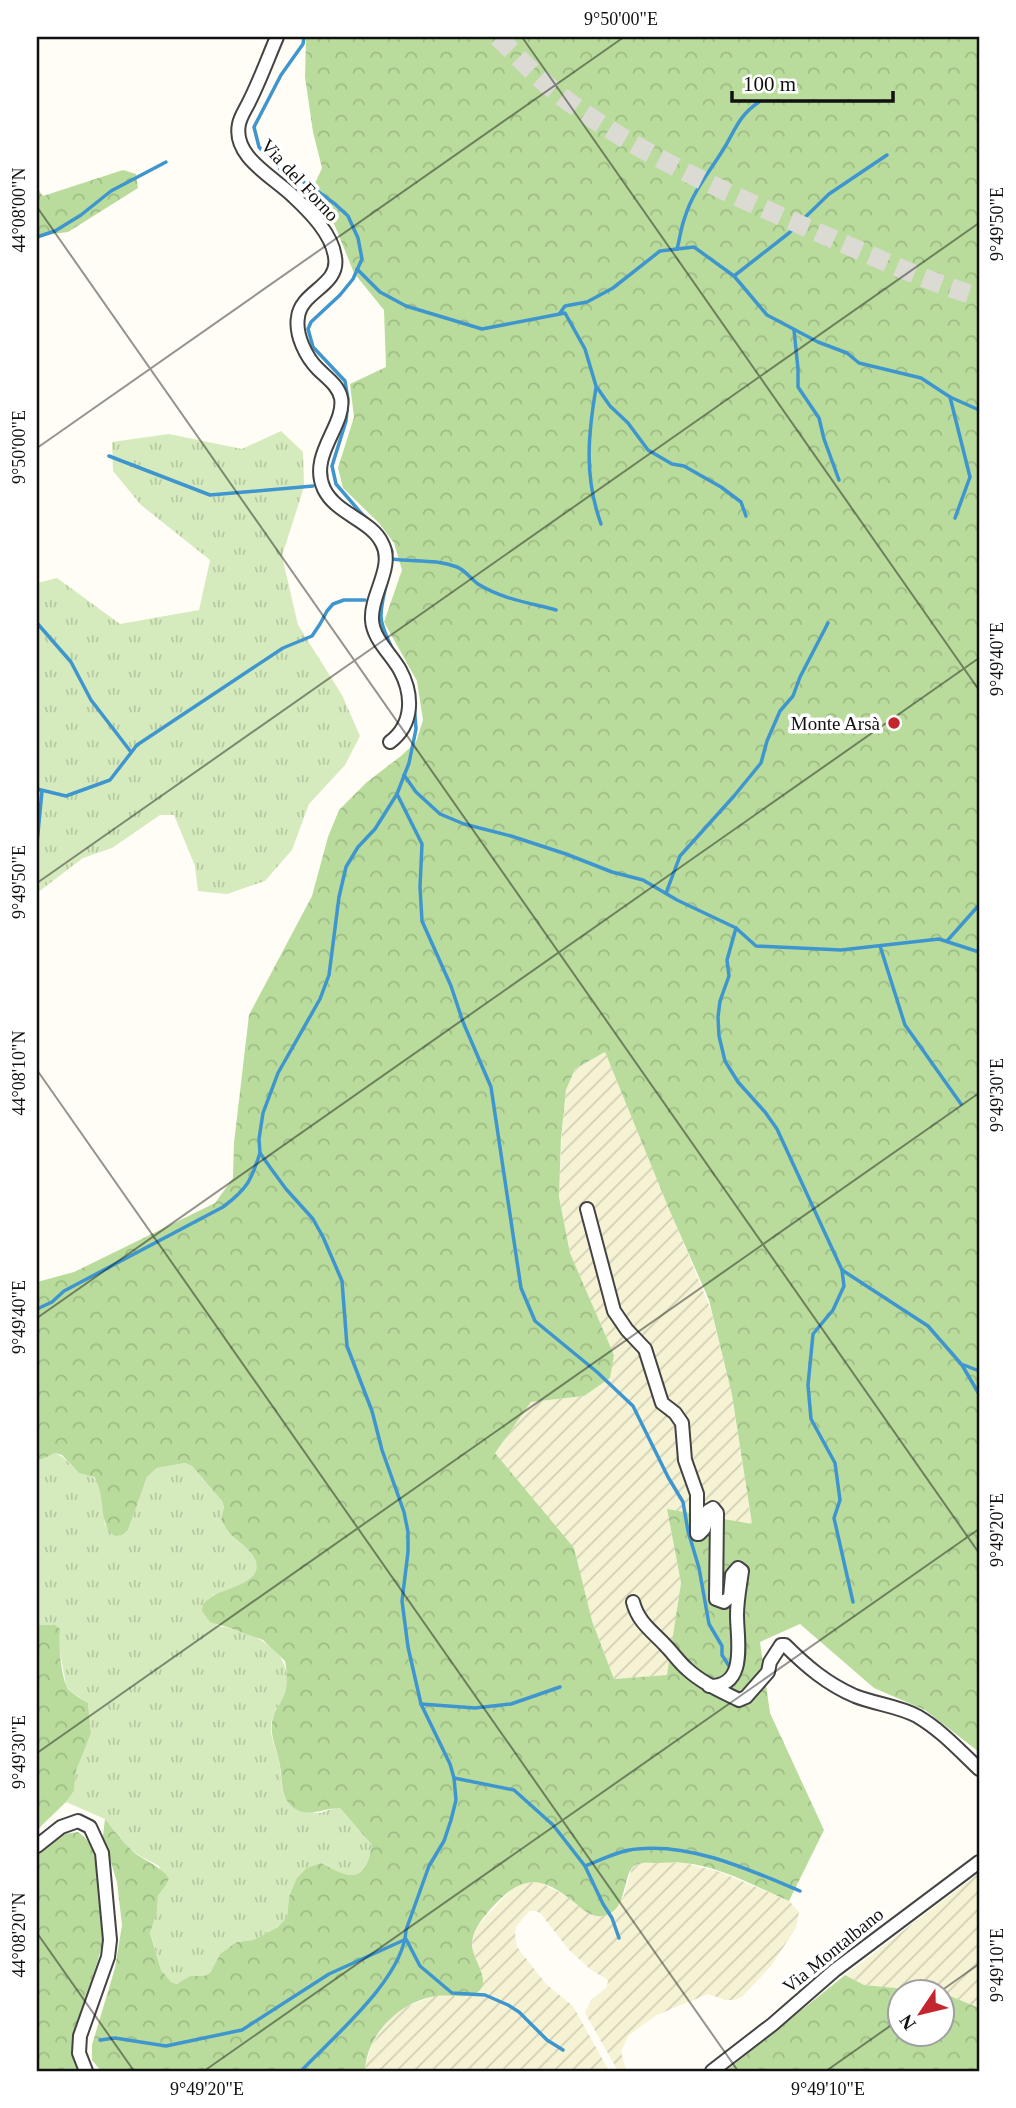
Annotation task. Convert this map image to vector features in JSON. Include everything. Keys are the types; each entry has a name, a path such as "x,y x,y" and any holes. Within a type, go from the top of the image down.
{"street":[{"name":"Via del Forno","path":"277,37 242,114 238,135 254,162 293,196 320,225 334,251 334,274 300,309 297,319 299,337 306,354 334,384 341,399 341,410 322,459 321,480 325,491 338,507 379,537 385,549 385,567 373,605 372,623 374,632 400,669 410,705 404,728 390,742"},
{"path":"587,1209 614,1311 645,1349 662,1403 675,1413 682,1423 685,1460 697,1494 696,1534 704,1529 710,1508 718,1513 718,1601 724,1602 730,1597 732,1575 738,1568 741,1572 737,1615 738,1664 728,1681 718,1686 709,1686"},
{"path":"633,1602 635,1613 647,1629 665,1644 687,1670 709,1686 738,1700 743,1699 768,1672 770,1662 781,1645 785,1645 817,1675 834,1685 856,1696 914,1714 936,1728 979,1769"},
{"path":"37,1846 61,1827 78,1821 90,1827 102,1853 110,1940 108,1957 80,2036 79,2053 86,2071"},
{"name":"Via Montalbano","path":"712,2071 773,2024 835,1970 979,1861"}],"shaded area":[{"path":"605,1052 711,1310 732,1395 752,1525 667,1510 681,1583 668,1675 614,1679 592,1621 495,1452 531,1402 584,1396 614,1355 570,1253 559,1197 566,1090 575,1069"},
{"path":"639,1863 685,1863 720,1872 789,1901 799,1912 796,1928 771,1966 742,1997 725,2000 708,1994 657,2015 629,2035 621,2051 626,2071 618,2071 585,2013 591,2000 607,1987 608,1980 590,1969 569,1950 541,1914 529,1911 516,1927 517,1947 546,1984 573,2006 609,2071 365,2071 372,2045 393,2016 408,2006 433,1996 469,1996 483,1976 472,1941 478,1925 515,1886 523,1882 541,1883 565,1895 586,1912 623,1898 632,1868"},
{"path":"979,1873 979,2008 956,1999 956,1979 886,1979 886,1987 864,1985 845,1975"}],"green space":[{"path":"306,37 979,37 979,1752 925,1710 874,1688 800,1624 760,1642 770,1713 824,1830 789,1901 711,1868 681,1863 643,1863 634,1866 620,1902 611,1913 603,1916 588,1913 548,1885 526,1883 515,1887 494,1905 476,1929 472,1948 483,1981 478,1992 469,1996 424,1999 399,2012 379,2033 372,2045 365,2071 101,2071 92,2060 92,2045 115,1968 122,1925 117,1882 103,1836 105,1819 136,1854 169,1878 158,1896 157,1911 150,1933 161,1970 171,1982 177,1984 190,1976 210,1973 220,1954 237,1942 253,1940 278,1927 287,1917 289,1897 297,1878 307,1868 321,1863 348,1875 355,1875 365,1867 372,1845 340,1808 303,1812 287,1801 272,1729 274,1715 286,1690 285,1661 263,1640 210,1622 202,1611 203,1604 214,1595 240,1585 253,1575 256,1562 249,1550 228,1531 221,1520 224,1507 222,1501 192,1466 185,1463 157,1468 147,1477 128,1530 115,1536 106,1524 98,1484 94,1477 79,1473 62,1455 55,1453 37,1460 37,1282 74,1272 215,1203 233,1178 234,1143 249,1015 312,896 328,837 339,810 367,782 416,742 423,720 417,681 384,622 402,570 394,543 379,523 343,488 338,468 354,417 350,384 386,367 384,310 354,273 335,226 311,192 322,168 313,132 305,77","holes":["605,1052 709,1300 732,1395 752,1524 667,1509 681,1583 667,1675 614,1679 592,1621 574,1548 495,1453 531,1402 584,1396 610,1378 614,1355 570,1253 559,1197 566,1090 575,1069"]},
{"path":"123,170 136,174 138,188 68,232 37,236 37,188 43,196"},
{"path":"281,431 303,452 304,487 282,556 298,625 342,695 360,736 345,765 309,804 292,850 265,881 227,894 198,891 195,866 174,815 160,815 112,848 83,858 37,893 37,583 57,578 120,624 199,610 210,560 141,505 113,471 112,442 169,434 242,449"},
{"path":"55,1453 90,1476 100,1486 105,1525 128,1530 147,1477 157,1468 185,1463 192,1466 222,1501 224,1507 221,1520 230,1534 251,1552 257,1568 247,1581 213,1595 217,1626 256,1638 277,1653 284,1664 286,1691 271,1725 285,1797 292,1807 302,1811 319,1813 340,1808 372,1845 365,1867 355,1875 348,1875 321,1863 289,1897 287,1917 278,1927 253,1940 237,1942 220,1954 210,1973 190,1976 178,1984 171,1982 161,1970 150,1932 157,1911 158,1896 166,1885 159,1866 128,1847 105,1819 66,1802 74,1791 76,1771 91,1732 88,1703 70,1691 66,1685 55,1625 37,1625 37,1460"},
{"path":"37,1625 55,1625 60,1629 62,1670 66,1685 88,1703 91,1733 76,1771 74,1791 37,1830"},
{"path":"78,1832 88,1842 95,1858 103,1919 102,1943 77,2027 74,2059 79,2071 37,2071 37,1854 65,1834"},
{"path":"845,1975 864,1985 886,1987 886,2048 956,2048 956,1998 979,2008 979,2071 726,2071"}],"waterway":[{"path":"304,37 303,44 281,75 254,127 259,147 280,169 335,204 348,216 358,238 362,259 353,279 311,322 308,329 313,347 345,381 348,399 346,421 332,466 336,484 376,527"},
{"path":"677,249 688,208 697,191 742,118 759,102"},
{"path":"734,276 789,233 829,194 887,155"},
{"path":"37,237 55,231 111,191 166,162"},
{"path":"560,313 565,306 587,302 613,288 660,251 694,247 734,276 767,315 818,342 847,353 859,363 921,378 950,397 979,410"},
{"path":"357,269 380,292 406,306 482,329 565,313 585,349 596,386 648,450 721,487 741,502 746,516"},
{"path":"794,330 798,387 819,418 839,480"},
{"path":"596,388 589,456 592,490 601,524"},
{"path":"950,397 970,477 955,518"},
{"path":"109,456 210,495 313,486"},
{"path":"387,541 392,551 391,564"},
{"path":"392,559 449,564 460,568 478,584 497,593 556,610"},
{"path":"387,581 381,617 393,650"},
{"path":"37,789 66,796 110,780 137,745 283,648 312,636 333,604 344,600 365,600"},
{"path":"37,623 71,662 91,700 131,752"},
{"path":"666,893 680,856 761,763 780,711 793,696 828,623"},
{"path":"301,2071 365,2006 393,1968 429,1866 444,1841 456,1800 450,1764 421,1704 408,1647 402,1601 408,1532 372,1411 347,1346 342,1281 313,1219 286,1189 260,1153 259,1139 263,1113 278,1073 320,999 329,975 339,897 346,867 397,794 409,763 416,729 414,703"},
{"path":"404,775 416,792 440,814 643,880 677,900 736,928 756,946 841,950 939,939 979,952"},
{"path":"37,843 42,791"},
{"path":"397,794 422,844 422,921 491,1087 521,1288 535,1321 633,1406 683,1502 709,1624 731,1669"},
{"path":"947,941 979,905"},
{"path":"736,928 727,960 729,976 720,1001 718,1017 725,1061 738,1082 777,1129 842,1270 844,1286 833,1310 813,1334 808,1385 811,1419 835,1463 840,1500 834,1518 853,1602"},
{"path":"880,946 905,1025 961,1104"},
{"path":"37,1309 52,1302 64,1291 223,1207 247,1184 260,1153"},
{"path":"842,1270 928,1326 962,1365 979,1394"},
{"path":"964,1365 979,1371"},
{"path":"421,1704 475,1708 511,1704 560,1687"},
{"path":"454,1778 514,1790 553,1825 585,1866 612,1918 619,1938"},
{"path":"585,1866 631,1850 679,1850 720,1860 800,1891"},
{"path":"406,1939 420,1966 452,1993 485,1995 508,2005 519,2012 547,2040 563,2050"},
{"path":"100,2040 115,2038 166,2046 242,2030 329,1974 404,1940"}],"tunnel":[{"path":"498,37 547,85 578,108 610,130 677,168 917,275 979,297"}],"place":[{"name":"Monte Arsà","path":"894,723"}]}
